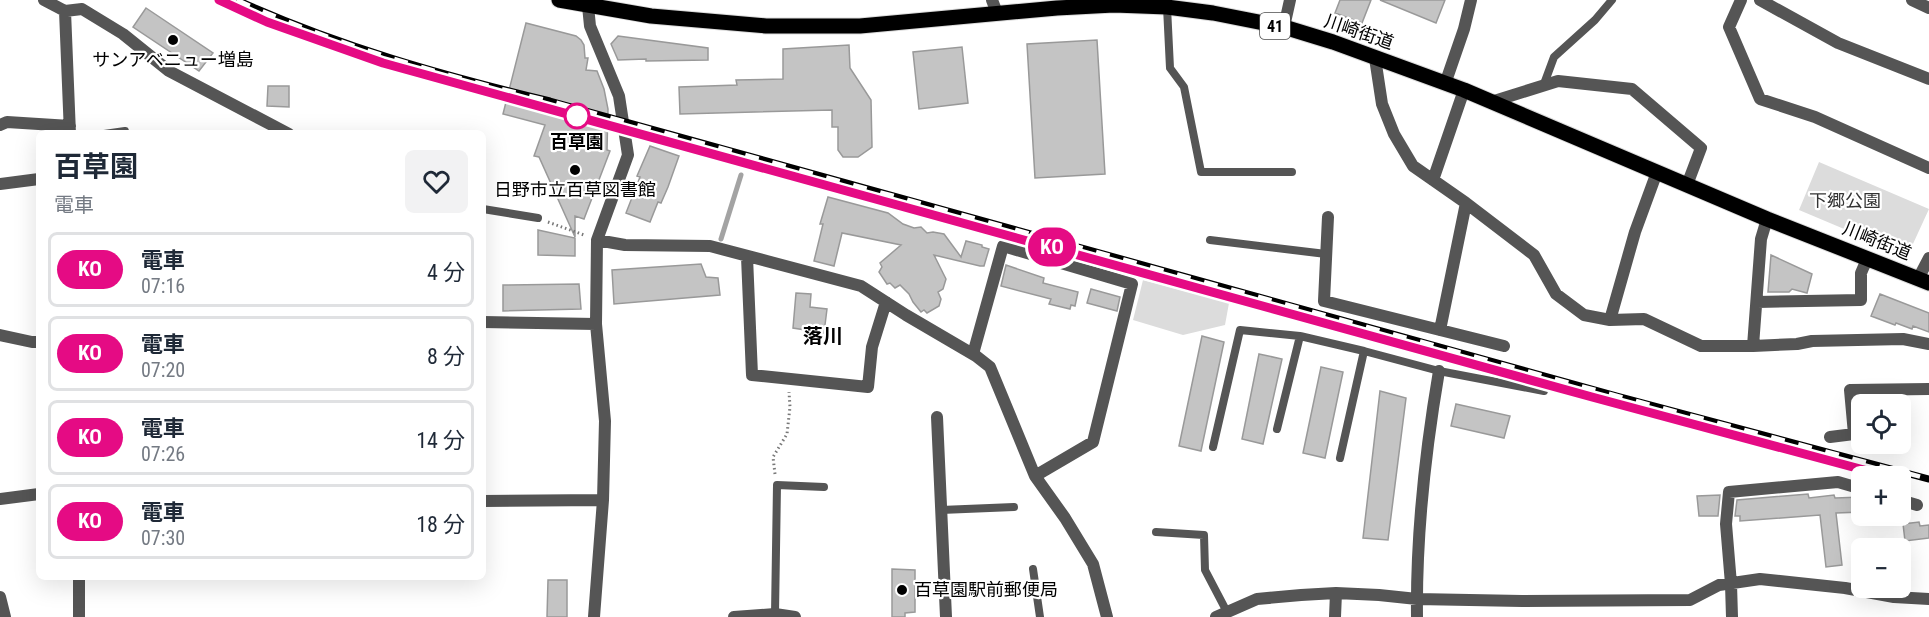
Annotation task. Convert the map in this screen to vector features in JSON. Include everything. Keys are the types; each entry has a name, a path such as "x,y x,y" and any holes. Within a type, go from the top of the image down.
{"main road":[{"name":"川崎街道","path":"559,0 651,16 766,26 860,26 994,7 1095,3 1167,7 1213,13 1284,27 1464,90 1767,219 1924,281"}],"street":[{"path":"44,0 65,11 82,9 123,34 169,70 282,130"},
{"path":"1284,27 1290,0"},
{"path":"1445,84 1464,29 1471,0"},
{"path":"1741,0 1729,27 1760,99 1815,117 1929,168"},
{"path":"1761,0 1838,43 1929,79"},
{"path":"1912,0 1929,9"},
{"path":"588,6 590,26 619,96 628,155 597,240 596,324 605,420 603,500 594,617"},
{"path":"0,124 7,122 70,130 65,11"},
{"path":"1375,58 1382,104 1394,134 1413,166 1466,203 1533,255 1556,294 1584,315 1610,320 1644,319 1701,346 1753,346 1812,341 1903,339 1929,344"},
{"path":"1491,102 1558,81 1632,89 1701,148 1687,184"},
{"path":"1432,180 1464,90"},
{"path":"1610,320 1635,232 1657,172"},
{"path":"0,184 36,179"},
{"path":"1440,330 1466,203"},
{"path":"1328,217 1324,300 1503,346"},
{"path":"1753,346 1761,239 1767,219"},
{"path":"597,240 625,245 710,246 861,286 973,354 990,367 1035,476 1065,518 1093,564 1107,617"},
{"path":"973,354 1003,246 1132,284 1092,442 1035,476"},
{"path":"747,257 752,375 868,387 872,347 886,303"},
{"path":"1924,281 1929,258"},
{"path":"1757,302 1862,300 1861,273 1867,259"},
{"path":"486,322 596,324"},
{"path":"0,335 36,342"},
{"path":"1417,617 1418,544 1427,444 1439,371"},
{"path":"1830,437 1854,434 1850,390 1929,389"},
{"path":"937,417 946,617"},
{"path":"1732,617 1726,524 1729,492 1838,482 1851,486"},
{"path":"0,499 36,494"},
{"path":"486,501 603,500"},
{"path":"1911,503 1917,505"},
{"path":"1221,615 1257,599 1335,593 1417,599 1690,600 1719,585 1760,579 1845,588 1894,597 1929,599"},
{"path":"79,580 79,617"},
{"path":"1335,593 1335,617"},
{"path":"0,597 5,617"},
{"path":"734,617 775,614 795,617"}],"lane":[{"path":"1544,84 1554,57 1595,21 1612,0"},
{"path":"1167,7 1170,68 1184,87 1201,172 1292,172"},
{"path":"486,209 538,218"},
{"path":"1210,240 1326,254"},
{"path":"1214,447 1240,330 1300,336 1439,371 1545,391"},
{"path":"1276,429 1300,336"},
{"path":"1340,458 1364,351"},
{"path":"775,614 777,485 824,487"},
{"path":"942,510 1014,507"},
{"path":"1156,532 1204,535 1205,570 1221,615"},
{"path":"1033,569 1040,617"}],"path":[{"path":"777,485 773,457 787,434 790,407 787,378"}],"green space":[{"name":"下郷公園","path":"1819,162 1929,209 1912,246 1894,250 1799,210"},
{"path":"1143,280 1229,303 1225,325 1183,335 1133,320"}],"building":[{"path":"1340,0 1371,0 1362,23 1335,13"},
{"path":"1380,0 1445,0 1436,23"},
{"name":"サンアベニュー増島","path":"146,8 213,53 199,71 133,27"},
{"path":"526,23 576,36 581,40 584,45 585,58 588,58 586,70 597,71 604,89 608,109 607,150 610,151 584,219 575,216 575,237 539,157 534,156 545,125 503,114"},
{"path":"618,36 708,48 708,60 618,60 611,44"},
{"path":"1097,40 1105,174 1035,178 1027,44"},
{"path":"849,45 850,68 871,100 872,147 858,157 843,157 838,150 838,127 832,127 832,110 680,114 679,87 737,85 736,80 783,79 783,49"},
{"path":"962,47 968,103 919,109 913,52"},
{"path":"268,86 289,86 289,107 267,106"},
{"path":"650,146 679,156 661,203 658,202 650,222 626,213 640,177 637,176"},
{"path":"828,197 888,213 903,224 914,228 921,227 927,233 944,234 961,257 966,241 982,245 989,249 984,266 934,255 946,279 943,289 938,292 941,299 939,306 927,313 924,310 921,312 900,285 895,288 890,283 887,284 879,272 882,267 880,263 901,245 842,233 834,266 814,261 823,224 820,224"},
{"path":"538,230 575,238 575,256 538,255"},
{"path":"1771,255 1812,274 1807,293 1792,289 1789,292 1768,292"},
{"path":"701,264 706,277 718,278 720,295 614,304 612,270"},
{"path":"1006,265 1044,278 1043,283 1078,292 1075,306 1071,305 1070,309 1049,304 1051,299 1001,286"},
{"path":"579,284 581,309 503,311 503,285"},
{"path":"1091,289 1120,297 1117,311 1087,303"},
{"path":"796,293 811,294 810,307 827,309 824,333 793,328"},
{"path":"1880,294 1929,313 1929,332 1913,326 1912,329 1896,323 1895,325 1871,316"},
{"path":"1202,336 1224,342 1201,451 1179,446"},
{"path":"1259,354 1282,359 1263,444 1242,439"},
{"path":"1321,367 1343,372 1325,458 1303,453"},
{"path":"1380,391 1406,398 1388,540 1363,538"},
{"path":"1456,404 1510,416 1504,438 1451,426"},
{"path":"1808,494 1809,498 1834,495 1835,498 1851,497 1851,512 1836,513 1842,565 1826,567 1820,515 1740,521 1740,516 1735,516 1737,500"},
{"path":"1720,495 1718,516 1699,516 1697,496"},
{"path":"1919,522 1920,526 1929,525 1929,538 1911,540 1911,538 1905,538 1903,526 1911,526 1911,523"},
{"path":"892,569 915,570 915,612 905,613 905,617 892,617"},
{"path":"548,580 567,580 567,617 547,617"}],"waterway":[{"path":"721,239 741,175"}],"railway":[{"path":"219,0 245,12"},
{"path":"237,0 313,32 431,70 1617,396 1929,479"}],"train":[{"name":"KO","path":"219,0 267,22 383,63 1851,467"}],"place":[{"name":"サンアベニュー増島","path":"173,40"},
{"name":"百草園","path":"577,116"},
{"name":"日野市立百草図書館","path":"575,170"},
{"name":"百草園駅前郵便局","path":"902,590"}],"district":[{"name":"落川","path":"823,336"}]}
